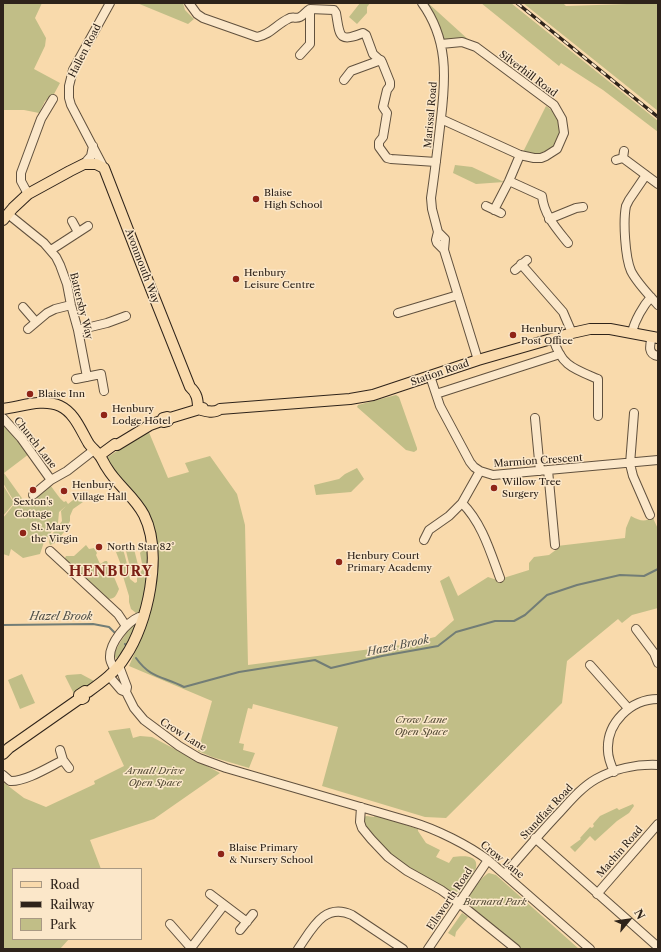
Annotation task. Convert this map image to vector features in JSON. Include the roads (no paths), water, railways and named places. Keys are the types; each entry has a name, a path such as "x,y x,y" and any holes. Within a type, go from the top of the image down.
{"main road":[{"path":"6,217 28,194 84,164 96,164 104,168"},
{"name":"Avonmouth Way","path":"104,168 150,290 190,387 189,391 198,409"},
{"name":"Station Road","path":"97,453 114,446 150,425 198,409 208,412 217,411 220,409 350,399 373,395 478,360 553,338 602,328 655,337"},
{"path":"3,409 43,403 60,406 74,419 110,473 128,492 144,514 151,533 153,554 149,596 142,618 131,648 114,671 88,692 85,691 80,695 79,699 9,748 3,754"}],"street":[{"name":"Hallen Road","path":"93,146 71,105 69,98 69,86 73,69 110,3"},
{"path":"189,3 197,14 203,18 257,37 277,27 280,23 290,18 298,18 310,9 334,10 336,13 340,34 344,38 349,39 365,33 373,54 381,60 386,68 390,86 387,90 383,107 387,113 383,137 379,142 379,147 387,158 391,160 436,162"},
{"name":"Marissal Road","path":"422,3 433,22 441,44 445,68 444,94 431,204 438,232 445,239 444,250 478,360"},
{"path":"300,55 310,44 310,9"},
{"name":"Silverhill Road","path":"441,44 462,42 476,47 554,105 562,119 564,133 557,149 546,156 534,158 520,155 441,119"},
{"path":"344,80 351,71 381,60"},
{"path":"28,194 20,177 38,117 53,99"},
{"path":"84,164 91,156 93,146"},
{"name":"Avonmouth Way","path":"93,146 104,168"},
{"path":"494,210 520,155"},
{"path":"621,156 658,184"},
{"path":"646,176 628,200 626,206 626,245 628,264 632,272 658,305"},
{"path":"509,181 541,195 543,205 550,218 568,242"},
{"path":"550,218 576,208 583,207"},
{"name":"Battersby Way","path":"6,217 44,242 56,257 67,284 87,377"},
{"path":"72,221 78,232"},
{"path":"50,250 88,226"},
{"path":"515,270 524,262 563,312 572,333"},
{"path":"398,314 458,295"},
{"path":"632,332 645,304 651,297"},
{"path":"28,329 55,309 71,305"},
{"path":"23,307 36,322"},
{"path":"78,330 126,316"},
{"path":"655,337 650,347 650,352 654,356 658,356"},
{"path":"553,338 556,348 570,366 598,379 598,416"},
{"path":"436,394 560,354"},
{"path":"76,379 101,374 104,391"},
{"name":"Marmion Crescent","path":"430,376 440,406 450,427 474,468 480,471 493,475 630,464 658,460"},
{"path":"634,413 630,464 646,512"},
{"name":"Church Lane","path":"3,418 52,480"},
{"path":"535,418 544,471 550,535 555,545"},
{"path":"33,495 52,480 97,453"},
{"path":"424,540 429,530 449,516 462,503 480,471"},
{"path":"462,503 472,515 490,547 496,574"},
{"path":"50,551 118,614 126,626"},
{"path":"114,671 110,655 117,639 126,626 134,619 139,617 142,618"},
{"path":"636,629 654,653 658,664"},
{"path":"590,664 628,708"},
{"name":"Crow Lane","path":"114,671 127,687 126,692 138,714 179,746 199,758 226,768 426,827 471,849 488,860 590,949"},
{"name":"Crow Lane","path":"114,671 121,690 126,692"},
{"path":"614,772 609,760 608,751 610,735 616,721 628,708 649,699 658,699"},
{"path":"60,750 63,760 69,768"},
{"path":"3,775 10,781 32,776 63,760"},
{"name":"Standfast Road","path":"505,874 535,838 579,792 596,780 614,772 631,767 658,765"},
{"path":"361,807 360,822 362,828 380,850 397,864 459,903 516,949"},
{"name":"Machin Road","path":"597,894 658,824"},
{"name":"Machin Road","path":"535,838 658,947"},
{"name":"Ellsworth Road","path":"428,949 488,860"},
{"path":"210,894 247,922"},
{"path":"170,924 192,948 224,905"},
{"path":"298,949 321,918 327,914 339,911 352,915 402,949"},
{"path":"240,930 253,914"}],"waterway":[{"name":"Hazel Brook","path":"136,658 152,674 184,687 239,672 315,660 331,668 382,656 438,646 456,632 495,621 514,621 525,615 547,595 577,585 620,575 644,576 658,569"},
{"name":"Hazel Brook","path":"3,625 93,624 109,627 116,634"}],"railway":[{"path":"517,3 658,117"}],"place":[{"name":"Blaise High School","path":"256,199"},
{"name":"Henbury Leisure Centre","path":"236,279"},
{"name":"Henbury Post Office","path":"513,335"},
{"name":"Blaise Inn","path":"30,394"},
{"name":"Henbury Lodge Hotel","path":"104,415"},
{"name":"Willow Tree Surgery","path":"494,488"},
{"name":"Sexton's Cottage","path":"33,490"},
{"name":"Henbury Village Hall","path":"64,491"},
{"name":"St. Mary the Virgin","path":"23,533"},
{"name":"North Star 82°","path":"99,547"},
{"name":"Henbury Court Primary Academy","path":"339,562"},
{"name":"Blaise Primary & Nursery School","path":"221,854"}],"district":[{"name":"HENBURY","path":"111,572"}],"park label":[{"name":"Crow Lane Open Space","path":"421,726"},
{"name":"Arnall Drive Open Space","path":"155,776"},
{"name":"Barnard Park","path":"495,902"}]}
